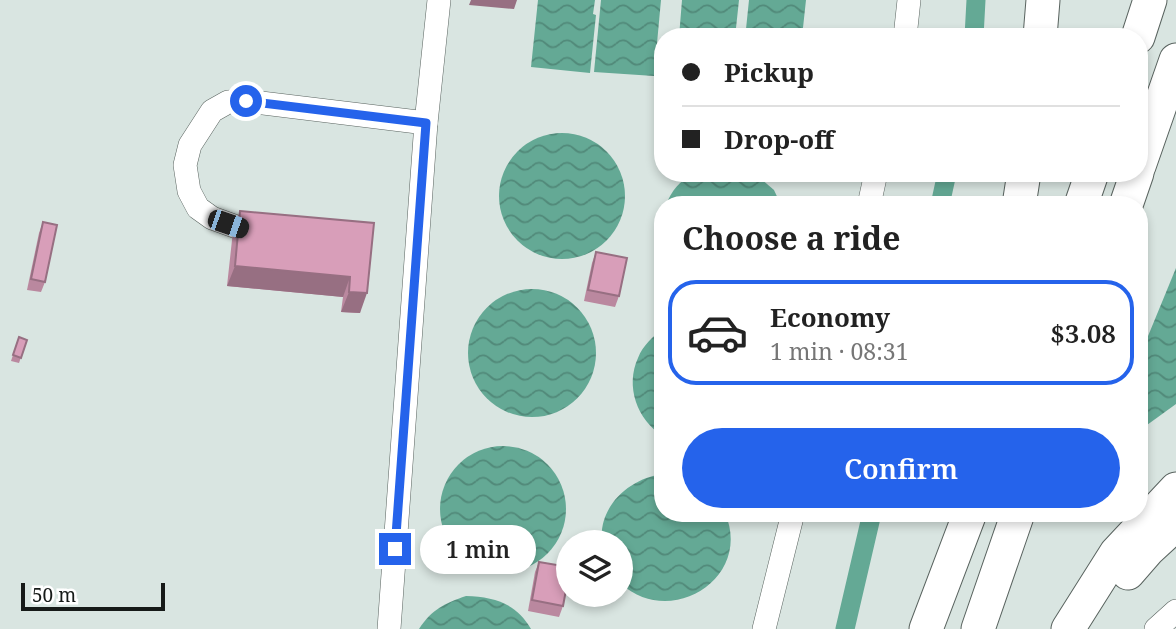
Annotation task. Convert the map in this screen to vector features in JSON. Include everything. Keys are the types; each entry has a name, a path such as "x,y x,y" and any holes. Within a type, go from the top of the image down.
{"highway":[{"path":"1041,28 1043,0"},
{"path":"1141,28 1150,0"},
{"path":"1148,140 1176,60"},
{"path":"1148,519 1176,489"},
{"path":"924,629 951,522"},
{"path":"924,629 966,522"},
{"path":"978,629 1015,522"},
{"path":"1068,629 1116,553 1145,522"},
{"path":"1081,629 1148,550 1176,524"}],"lane":[{"path":"389,629 426,123 439,0"},
{"path":"906,28 909,0"},
{"path":"245,230 212,218 198,208 189,191 185,165 190,145 212,111 228,102 246,101 426,123"},
{"path":"764,629 791,522"},
{"path":"1156,629 1176,611"}],"water":[{"path":"538,0 595,0 590,73 531,67"},
{"path":"601,0 661,0 658,28 654,28 654,76 594,72"},
{"path":"682,0 739,0 736,28 680,28"},
{"path":"749,0 806,0 803,28 746,28"},
{"path":"562,133 586,138 606,152 620,172 625,196 620,220 606,240 586,254 562,259 538,254 518,240 504,220 499,196 504,172 518,152 538,138"},
{"path":"681,182 765,182 777,196 670,196"},
{"path":"1176,268 1176,404 1148,424 1148,336"},
{"path":"532,289 556,294 577,308 591,329 596,353 591,377 577,398 556,412 532,417 508,412 487,398 473,377 468,353 473,329 487,308 508,294"},
{"path":"654,337 654,429 640,412 633,391 634,369 640,353"},
{"path":"491,447 515,447 538,457 548,464 555,474 565,497 565,521 562,530 556,530 555,544 548,554 538,561 515,571 491,571 468,561 458,554 451,544 441,521 441,497 451,474 458,464 468,457"},
{"path":"654,476 654,522 727,522 731,536 728,557 718,575 703,589 684,598 663,601 633,591 633,530 602,529 611,506 619,496 639,481"},
{"path":"466,596 495,600 511,607 531,629 419,629 439,608"}],"building":[{"path":"240,211 374,223 367,293 349,292 350,277 235,266"},
{"path":"43,222 57,225 45,282 31,279"},
{"path":"596,252 627,258 619,296 588,290"},
{"path":"19,337 27,340 21,358 13,355"},
{"path":"539,562 556,565 556,605 532,600"}],"waterway":[{"path":"974,28 976,0"},
{"path":"942,196 945,182"},
{"path":"845,629 870,522"}],"route":[{"path":"246,101 426,123 395,549"}]}
